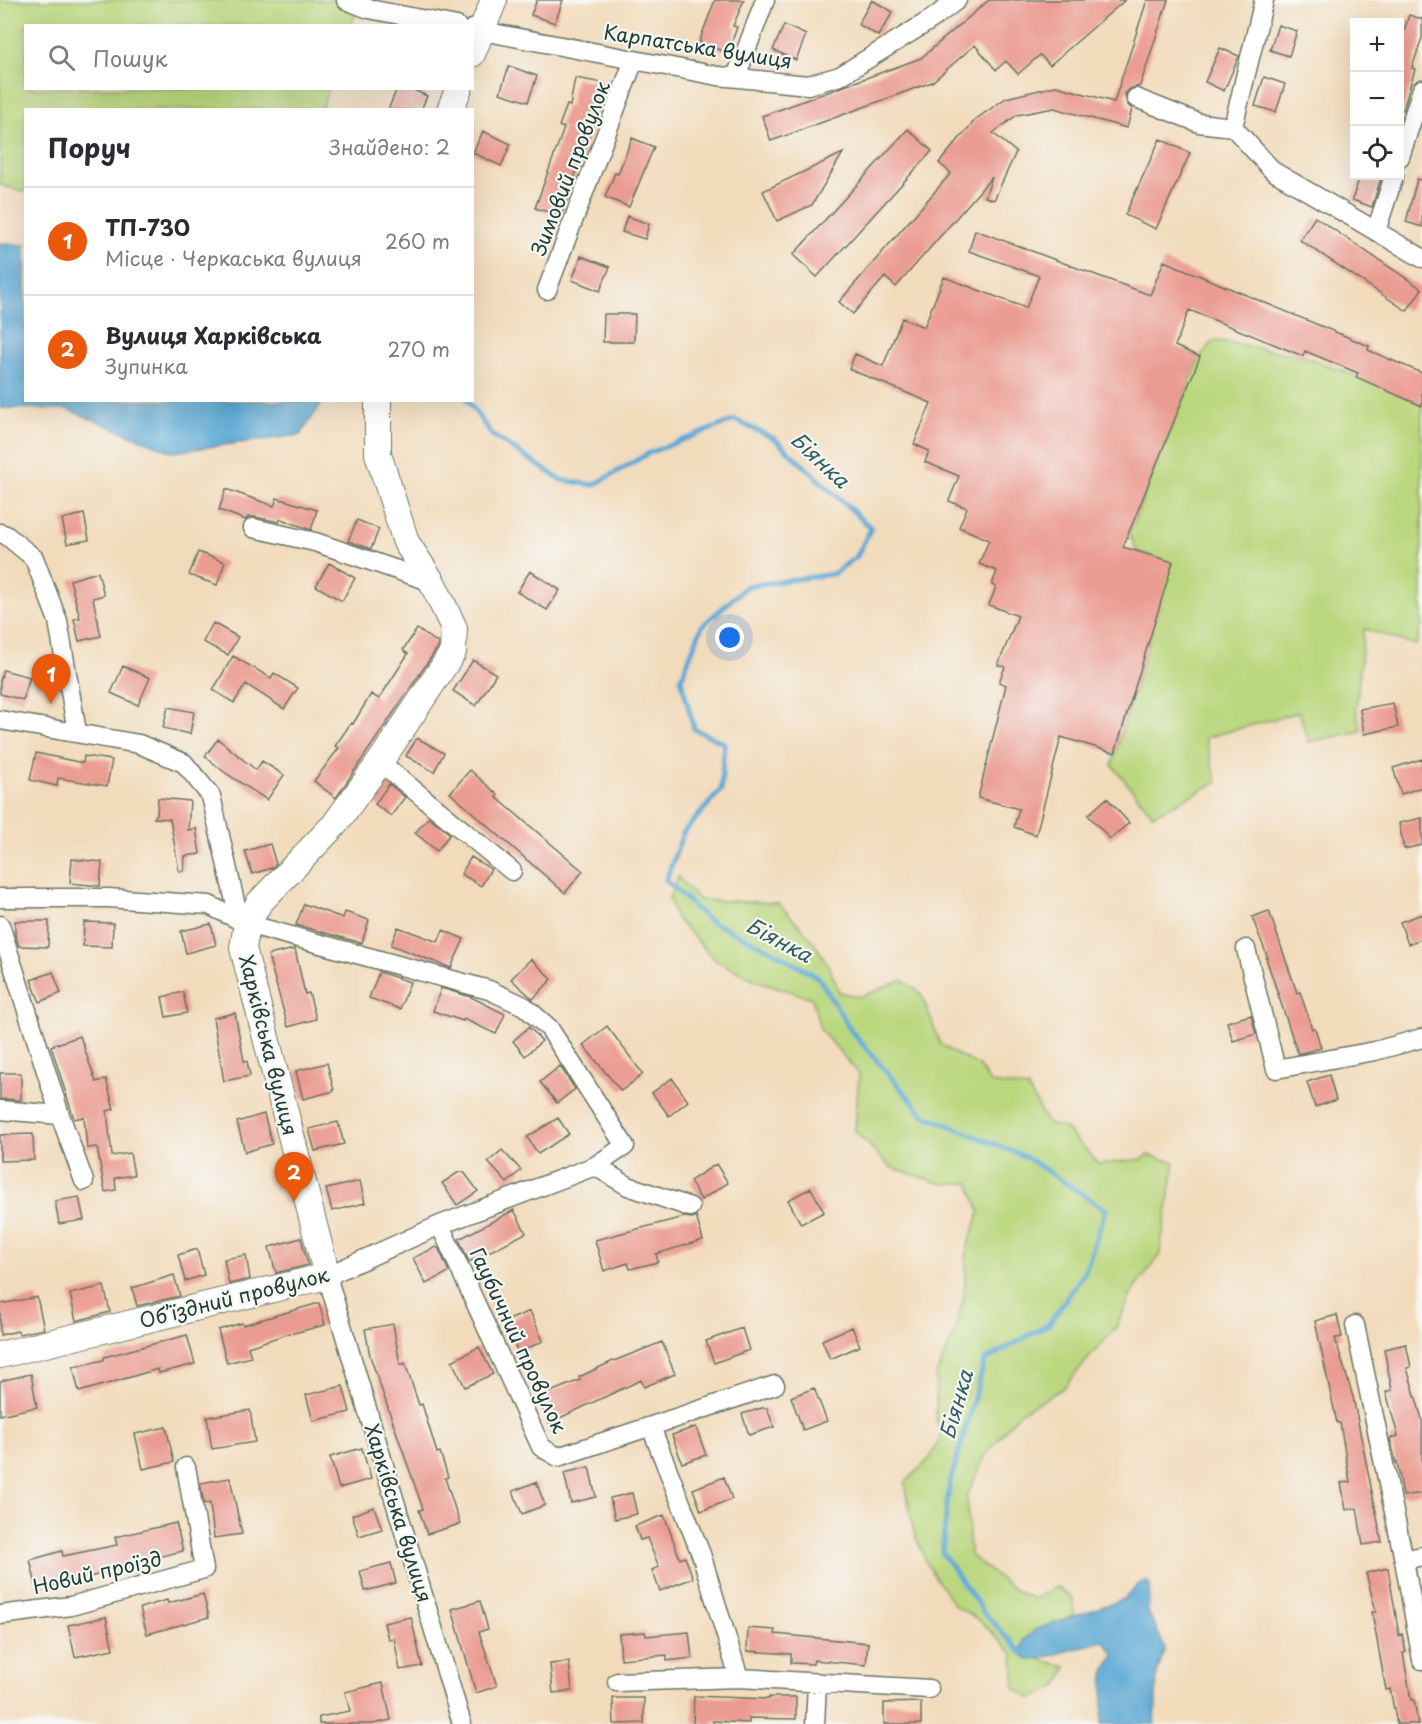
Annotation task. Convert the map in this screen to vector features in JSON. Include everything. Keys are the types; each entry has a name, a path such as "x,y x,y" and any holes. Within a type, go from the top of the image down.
{"street":[{"path":"346,0 369,9 447,24"},
{"path":"474,44 477,29 494,0"},
{"path":"736,77 765,0"},
{"name":"Карпатська вулиця","path":"477,29 717,76 808,85 840,76 932,19 957,0"},
{"path":"1233,128 1264,0"},
{"name":"Зимовий провулок","path":"548,290 634,60"},
{"path":"1404,145 1422,89"},
{"path":"451,108 458,90"},
{"path":"1136,98 1199,123 1233,128 1273,171 1422,258"},
{"path":"1376,231 1393,180"},
{"path":"247,924 259,903 335,824 380,762 453,652 454,628 432,582 406,542 378,454 378,402"},
{"path":"253,528 315,542 432,582"},
{"path":"0,532 34,558 58,621 77,732"},
{"path":"0,720 139,744 183,763 211,796 236,906 247,924"},
{"path":"380,762 512,871"},
{"path":"0,898 108,898 209,905 247,924"},
{"name":"Обʼїздний провулок","path":"0,1355 327,1276 440,1225 595,1166 625,1146 549,1028 524,1006 489,990 247,924"},
{"name":"Харківська вулиця","path":"247,924 243,948 327,1276 462,1724"},
{"path":"0,925 60,1115 84,1181"},
{"path":"1246,949 1276,1069 1376,1051 1422,1038"},
{"path":"0,1110 60,1115"},
{"path":"595,1166 628,1186 690,1207"},
{"name":"Гаубичний провулок","path":"440,1225 541,1447 558,1457 775,1386"},
{"path":"1355,1325 1404,1560 1422,1660"},
{"path":"651,1427 701,1554 739,1678"},
{"name":"Новий проїзд","path":"0,1615 71,1606 204,1569 186,1467"},
{"path":"1404,1560 1422,1556"},
{"path":"617,1682 739,1678 929,1689"},
{"path":"815,1724 817,1684"}],"green space":[{"path":"0,0 361,0 351,24 24,24 24,90 329,90 321,108 24,108 24,192 0,185"},
{"path":"1214,340 1303,356 1422,401 1422,625 1416,645 1364,629 1356,710 1361,731 1309,742 1299,712 1205,738 1217,782 1153,815 1112,765 1172,563 1137,551 1129,534 1200,357"},
{"path":"678,877 699,900 778,903 822,955 839,992 860,997 902,980 921,993 940,1043 978,1065 991,1083 1028,1088 1048,1124 1065,1128 1099,1164 1143,1159 1148,1155 1175,1162 1159,1257 1134,1289 1116,1327 1062,1389 1019,1413 985,1456 967,1496 970,1555 1013,1589 1034,1599 1056,1587 1073,1598 1074,1616 1035,1630 1028,1660 1039,1659 1067,1667 1058,1686 1032,1699 1015,1688 1013,1654 981,1621 955,1606 929,1568 914,1533 905,1483 930,1458 942,1435 936,1419 936,1375 954,1335 964,1296 967,1248 980,1212 969,1183 942,1184 890,1167 855,1131 859,1074 820,1029 812,998 758,981 716,961 676,918 669,898"}],"water":[{"path":"0,243 24,245 24,402 322,402 300,435 172,452 67,409 0,408"},
{"path":"1146,1581 1150,1585 1148,1612 1165,1647 1157,1674 1155,1724 1102,1724 1104,1674 1114,1653 1103,1641 1028,1660 1021,1652 1024,1640 1035,1630 1124,1599 1139,1584"}],"building":[{"path":"537,0 563,0 555,23 531,15"},
{"path":"715,0 744,0 733,26 737,27 728,53 699,42"},
{"path":"872,0 893,12 878,36 858,24"},
{"path":"989,0 1125,0 1050,65 1040,55 1018,74 1006,61 996,70 975,45 932,82 771,141 762,116 921,58"},
{"path":"1147,0 1168,0 1140,86 1130,89 1125,94 1127,104 1132,109 1127,128 1054,108 1017,115 993,133 1016,152 994,200 985,197 992,177 896,287 885,277 853,314 839,302 951,173 939,163 976,119 1006,98 1056,86 1114,102"},
{"path":"1409,15 1422,19 1422,38 1412,68 1415,69 1404,107 1404,72 1404,31"},
{"path":"784,25 806,35 796,60 773,50"},
{"path":"1278,25 1297,31 1289,56 1270,50"},
{"path":"1220,48 1239,56 1224,91 1205,82"},
{"path":"509,66 537,76 528,102 500,93"},
{"path":"1264,77 1285,84 1276,112 1255,106"},
{"path":"575,78 604,83 601,101 561,216 535,208 564,128 559,126 567,105 570,106"},
{"path":"396,90 414,90 427,96 422,108 389,108"},
{"path":"908,129 932,151 817,277 793,255"},
{"path":"483,131 511,144 501,166 474,153"},
{"path":"632,138 654,147 629,207 605,197 615,173 618,174"},
{"path":"1160,139 1190,153 1156,229 1125,215"},
{"path":"843,153 812,205 777,221 763,191"},
{"path":"1417,179 1422,180 1422,227 1406,222"},
{"path":"1359,180 1380,180 1372,207 1352,200"},
{"path":"627,216 649,224 645,239 622,232"},
{"path":"1315,217 1422,289 1407,311 1300,240"},
{"path":"975,230 1150,295 1164,261 1369,346 1368,350 1422,373 1422,406 1356,377 1358,373 1305,351 1303,356 1189,310 1175,346 1200,357 1123,547 1173,562 1115,753 1061,737 1036,835 1014,827 1019,809 978,798 1006,685 999,682 1005,667 998,665 1018,616 989,605 996,587 992,585 997,571 979,564 989,540 959,527 967,508 949,501 959,476 925,462 929,451 914,444 931,403 849,369 855,354 883,366 902,318 924,327 944,277 1026,308 1039,276 969,251"},
{"path":"581,256 610,267 600,291 572,280"},
{"path":"604,314 635,314 634,342 603,342"},
{"path":"226,489 274,506 277,498 317,510 311,530 281,519 279,522 248,517 246,520 219,510"},
{"path":"84,514 89,540 67,544 62,519"},
{"path":"357,520 379,529 371,549 348,541"},
{"path":"198,552 225,562 217,585 189,575"},
{"path":"329,563 355,578 342,601 316,586"},
{"path":"530,571 560,590 547,610 517,592"},
{"path":"98,572 104,595 93,598 101,636 79,641 74,619 80,618 70,580"},
{"path":"213,623 238,637 228,655 203,642"},
{"path":"417,629 438,643 438,647 336,798 314,781 339,748 335,746 351,723 353,724 371,694 379,699 408,654 403,650"},
{"path":"233,656 271,678 274,673 298,688 284,709 246,684 234,703 213,690"},
{"path":"473,660 496,674 476,706 453,691"},
{"path":"123,666 150,678 138,705 111,693"},
{"path":"3,670 30,677 23,700 0,694"},
{"path":"1393,703 1398,727 1364,734 1360,709"},
{"path":"168,707 194,712 190,734 163,728"},
{"path":"417,738 444,753 434,772 406,756"},
{"path":"218,739 256,770 262,761 284,775 267,800 224,772 205,756"},
{"path":"36,753 83,763 84,756 112,760 107,786 58,778 57,786 30,780"},
{"path":"1422,759 1422,787 1401,794 1393,768"},
{"path":"470,770 498,795 496,797 583,871 565,893 450,793"},
{"path":"389,784 405,797 391,816 375,804"},
{"path":"158,798 190,801 188,830 196,828 200,854 185,856 184,871 179,871 170,819 154,818 157,814"},
{"path":"1107,798 1129,823 1110,839 1088,815"},
{"path":"429,817 450,834 437,851 415,833"},
{"path":"1422,818 1422,845 1404,849 1399,823"},
{"path":"270,844 276,864 272,868 252,874 245,851"},
{"path":"471,857 491,869 481,886 461,874"},
{"path":"72,859 102,862 100,886 70,883"},
{"path":"304,904 343,918 345,912 369,920 362,943 296,925"},
{"path":"1269,911 1297,993 1300,992 1321,1048 1298,1054 1266,958 1268,958 1252,917"},
{"path":"1422,914 1422,939 1408,944 1400,922"},
{"path":"15,921 49,921 48,947 19,946 15,935"},
{"path":"84,922 113,923 112,947 83,946"},
{"path":"211,924 216,945 186,953 181,931"},
{"path":"398,927 438,942 443,930 464,939 451,968 391,945"},
{"path":"295,949 305,994 309,993 316,1019 288,1027 268,955"},
{"path":"531,959 552,979 533,999 511,979"},
{"path":"53,972 61,993 40,1002 31,980"},
{"path":"379,972 410,982 400,1009 369,998"},
{"path":"441,988 471,997 505,1014 496,1034 464,1019 463,1021 433,1011"},
{"path":"183,992 187,1013 166,1017 162,997"},
{"path":"235,1013 244,1061 247,1061 250,1076 224,1081 213,1018"},
{"path":"1251,1015 1256,1034 1233,1041 1227,1022"},
{"path":"607,1026 643,1074 621,1091 583,1045"},
{"path":"529,1027 542,1041 525,1056 513,1041"},
{"path":"80,1036 96,1082 106,1079 114,1109 107,1111 112,1156 130,1153 134,1175 115,1178 116,1190 105,1192 97,1147 87,1148 84,1117 74,1119 51,1046"},
{"path":"327,1063 334,1091 303,1099 296,1071"},
{"path":"560,1066 575,1089 557,1103 540,1082"},
{"path":"0,1073 21,1073 21,1100 0,1099"},
{"path":"1329,1075 1336,1100 1315,1107 1307,1082"},
{"path":"672,1078 688,1101 669,1116 652,1093"},
{"path":"264,1114 272,1144 245,1152 237,1122"},
{"path":"558,1118 569,1134 538,1154 527,1137"},
{"path":"338,1122 344,1144 315,1151 309,1129"},
{"path":"33,1134 34,1160 0,1161 0,1135"},
{"path":"502,1150 521,1170 507,1183 488,1162"},
{"path":"716,1164 728,1183 701,1200 690,1181"},
{"path":"459,1172 464,1172 478,1191 457,1205 442,1183"},
{"path":"360,1181 365,1203 332,1211 326,1189"},
{"path":"811,1188 824,1212 801,1224 788,1200"},
{"path":"79,1197 84,1220 59,1224 55,1201"},
{"path":"514,1210 526,1233 469,1262 459,1239"},
{"path":"696,1216 703,1240 656,1254 658,1262 630,1269 628,1263 604,1271 595,1240 684,1217"},
{"path":"301,1238 308,1265 276,1273 269,1247"},
{"path":"436,1247 449,1272 426,1284 413,1258"},
{"path":"197,1249 204,1275 185,1281 178,1255"},
{"path":"246,1255 250,1279 229,1284 224,1259"},
{"path":"174,1275 180,1296 137,1306 132,1288"},
{"path":"104,1286 110,1312 76,1321 70,1294"},
{"path":"37,1297 44,1329 0,1335 0,1304"},
{"path":"319,1303 325,1325 290,1333 248,1347 251,1357 227,1363 218,1330"},
{"path":"530,1311 543,1341 518,1353 504,1322"},
{"path":"1337,1315 1342,1337 1335,1338 1353,1397 1382,1542 1363,1545 1357,1508 1346,1510 1341,1483 1350,1482 1340,1423 1337,1423 1315,1321"},
{"path":"393,1324 400,1365 405,1363 419,1405 422,1404 437,1453 440,1452 448,1477 445,1478 460,1524 427,1534 419,1510 423,1509 370,1356 365,1329"},
{"path":"852,1327 860,1346 830,1359 822,1340"},
{"path":"742,1328 749,1350 714,1363 706,1341"},
{"path":"187,1335 195,1364 159,1373 158,1369 79,1392 73,1367"},
{"path":"662,1342 675,1374 644,1387 641,1380 549,1423 538,1397 580,1380 579,1377 611,1362"},
{"path":"1406,1344 1411,1367 1407,1368 1422,1419 1422,1493 1403,1496 1390,1438 1398,1436 1386,1392 1392,1390 1384,1349"},
{"path":"479,1347 493,1374 465,1387 452,1361"},
{"path":"31,1374 37,1407 0,1415 0,1381"},
{"path":"343,1386 350,1412 313,1421 306,1395"},
{"path":"814,1388 827,1421 803,1430 791,1397"},
{"path":"767,1408 774,1427 749,1435 742,1414"},
{"path":"250,1410 255,1442 212,1449 207,1417"},
{"path":"166,1427 174,1462 143,1469 135,1434"},
{"path":"696,1427 706,1455 682,1463 672,1435"},
{"path":"362,1448 371,1479 339,1488 330,1457"},
{"path":"589,1467 596,1497 571,1503 564,1473"},
{"path":"724,1477 732,1499 701,1511 693,1489"},
{"path":"230,1478 242,1534 214,1538 210,1503 204,1504 200,1483"},
{"path":"536,1482 545,1505 522,1514 513,1491"},
{"path":"632,1493 637,1514 615,1519 610,1498"},
{"path":"374,1507 382,1529 359,1536 352,1515"},
{"path":"664,1515 680,1559 685,1557 693,1578 660,1591 652,1570 659,1567 647,1538 640,1540 635,1526"},
{"path":"176,1523 183,1551 148,1559 149,1563 37,1589 30,1560 62,1551 63,1556 117,1545 115,1537"},
{"path":"391,1563 396,1583 365,1591 360,1571"},
{"path":"1388,1568 1399,1635 1402,1634 1406,1652 1403,1653 1411,1700 1414,1700 1418,1724 1397,1724 1390,1689 1386,1690 1372,1612 1376,1612 1366,1573"},
{"path":"203,1594 209,1617 147,1634 140,1608 167,1600 168,1603"},
{"path":"480,1601 488,1629 479,1632 497,1686 476,1693 452,1609"},
{"path":"106,1617 113,1649 75,1657 68,1625"},
{"path":"411,1617 422,1666 400,1670 394,1638 388,1639 384,1623"},
{"path":"748,1628 775,1630 775,1634 868,1643 866,1665 814,1660 813,1664 791,1663 791,1654 747,1651"},
{"path":"645,1632 646,1636 689,1632 692,1658 667,1661 667,1655 621,1659 619,1634"},
{"path":"569,1662 572,1691 553,1693 550,1664"},
{"path":"383,1683 391,1720 372,1724 319,1724 319,1717 350,1711 345,1692"},
{"path":"694,1696 769,1699 769,1697 796,1697 796,1719 749,1718 749,1723 713,1721 713,1724 693,1724"},
{"path":"613,1698 644,1698 644,1723 614,1724"},
{"path":"921,1702 921,1724 884,1724 884,1703"}],"waterway":[{"name":"Біянка","path":"468,402 492,435 561,480 594,485 649,453 735,420 775,439 871,528 857,556 833,574 747,586 702,626 681,679 694,729 724,743 721,790 683,833 666,880 708,920 771,950 819,978 852,1032 924,1115 1026,1157 1106,1210 1085,1271 1049,1324 985,1360 949,1486 942,1553 984,1613 1021,1652 1027,1650"}],"place":[{"name":"ТП-730","path":"51,704"},
{"name":"Вулиця Харківська","path":"294,1202"}]}
